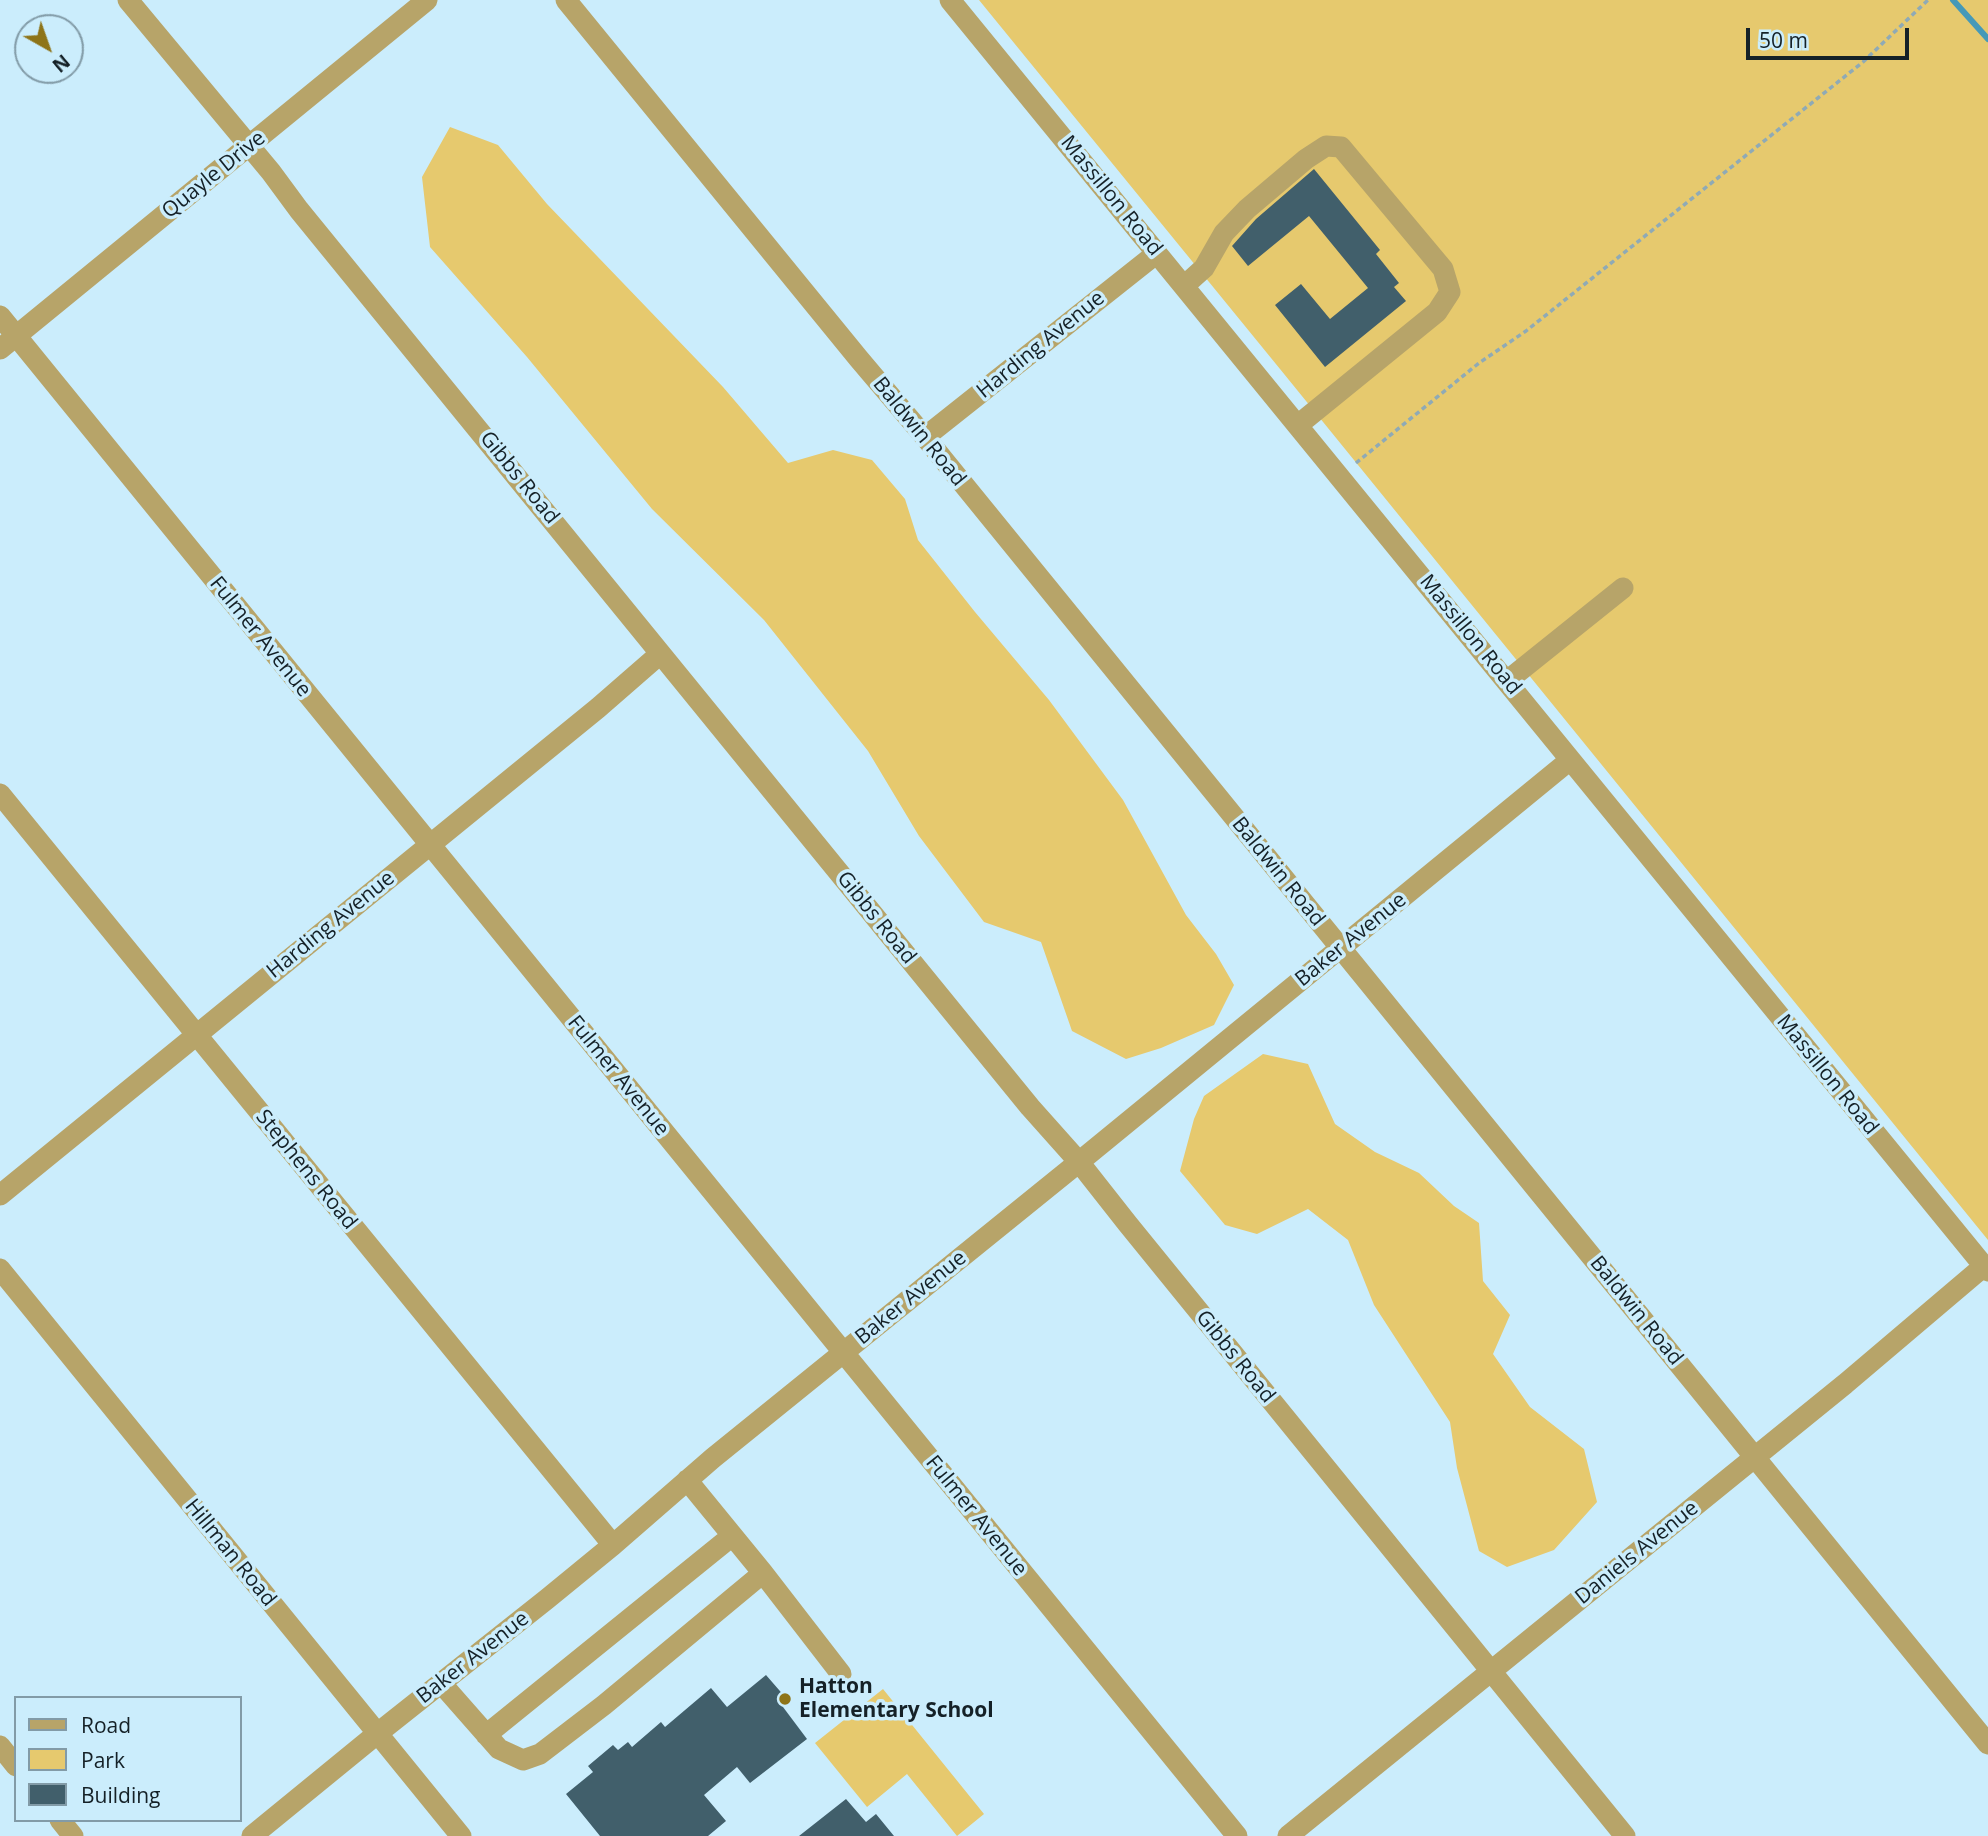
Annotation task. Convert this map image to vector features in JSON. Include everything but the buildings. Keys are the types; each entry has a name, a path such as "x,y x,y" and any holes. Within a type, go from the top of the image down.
{"street":[{"name":"Gibbs Road","path":"128,0 250,146 299,210 1030,1107 1079,1161 1179,1288 1625,1836"},
{"name":"Quayle Drive","path":"0,349 427,0"},
{"name":"Baldwin Road","path":"566,0 1988,1744"},
{"name":"Massillon Road","path":"950,0 1986,1269"},
{"path":"1184,286 1203,268 1224,233 1247,208 1306,159 1326,146 1341,147 1443,269 1450,292 1437,312 1298,425"},
{"name":"Harding Avenue","path":"925,438 1157,253"},
{"name":"Fulmer Avenue","path":"0,316 1237,1836"},
{"path":"1507,681 1623,588"},
{"name":"Harding Avenue","path":"0,1195 598,708 660,654"},
{"name":"Baker Avenue","path":"252,1836 613,1545 687,1480 1570,760"},
{"name":"Stephens Road","path":"0,794 613,1545"},
{"name":"Hillman Road","path":"0,1269 461,1836"},
{"name":"Daniels Avenue","path":"1288,1836 1986,1269"},
{"path":"687,1480 841,1674"},
{"path":"486,1735 732,1536"},
{"path":"441,1683 499,1749 523,1760 541,1754 763,1573"},
{"path":"0,1746 14,1764"},
{"path":"62,1822 73,1836"}],"path":[{"path":"1340,476 1479,363 1535,323 1863,62 1928,0"}],"green space":[{"path":"979,0 1988,0 1988,1240 1280,369"},
{"path":"450,127 498,145 547,204 723,387 788,463 833,450 872,460 905,499 918,540 1049,700 1123,800 1186,915 1216,954 1234,985 1214,1025 1161,1048 1126,1059 1072,1031 1041,942 984,922 919,836 868,751 764,620 652,509 527,357 430,247 422,177"},
{"path":"1263,1054 1308,1064 1335,1124 1375,1152 1419,1173 1454,1206 1479,1223 1483,1281 1510,1315 1493,1354 1530,1407 1584,1449 1597,1502 1554,1550 1507,1567 1479,1551 1457,1468 1450,1422 1374,1305 1348,1240 1308,1209 1257,1234 1225,1225 1180,1171 1194,1119 1204,1096"},
{"path":"883,1689 984,1814 957,1836 907,1774 867,1807 815,1743"}],"waterway":[{"path":"1953,0 1988,39"}],"place":[{"name":"Hatton Elementary School","path":"785,1699"}]}
